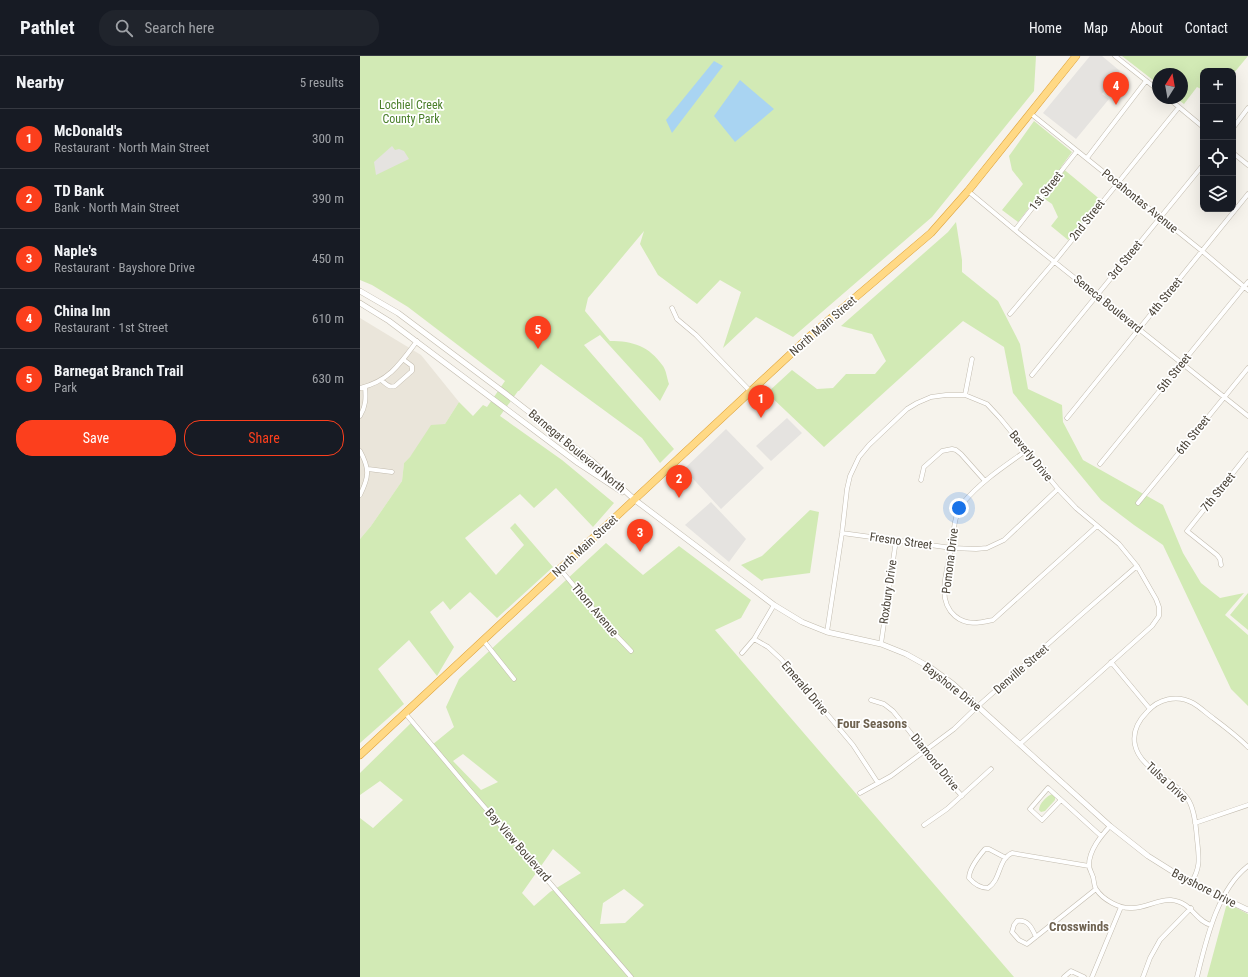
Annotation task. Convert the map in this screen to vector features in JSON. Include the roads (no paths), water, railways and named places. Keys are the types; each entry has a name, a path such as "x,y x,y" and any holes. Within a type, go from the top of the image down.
{"highway":[{"name":"North Main Street","path":"360,754 810,336 931,233 968,191 1076,56"}],"street":[{"path":"1115,56 1152,86"},
{"path":"1087,158 1146,81"},
{"path":"1175,104 1200,124"},
{"name":"2nd Street","path":"1010,314 1055,261 1179,107"},
{"path":"1236,124 1248,108"},
{"name":"Pocahontas Avenue","path":"1030,114 1087,158 1248,290"},
{"name":"1st Street","path":"1015,230 1077,151"},
{"path":"1236,155 1248,165"},
{"name":"3rd Street","path":"1032,375 1159,217 1200,169"},
{"name":"Seneca Boulevard","path":"968,191 1181,364 1248,416"},
{"name":"4th Street","path":"1068,418 1248,194"},
{"name":"5th Street","path":"1100,464 1248,282"},
{"name":"Barnegat Boulevard North","path":"360,291 398,313 506,394 592,461 635,500"},
{"name":"Barnegat Boulevard North","path":"360,303 389,320 578,463 635,500"},
{"path":"672,308 676,319 696,335 750,392"},
{"path":"360,416 366,403 362,387 372,385 381,380 404,360 417,341"},
{"path":"381,380 388,386 395,386 412,371 412,366 404,360"},
{"path":"964,395 972,360"},
{"name":"6th Street","path":"1138,503 1248,368"},
{"name":"Beverly Drive","path":"827,632 847,489 850,476 859,457 869,445 907,409 917,403 932,397 964,395 987,404 1027,450 1058,489 1076,508 1119,544 1137,566 1159,607 1159,616 1152,626 1020,744"},
{"path":"921,480 924,467 942,451 952,449 961,454 985,481"},
{"name":"Pomona Drive","path":"1027,450 985,481 960,508 953,529 952,548 945,585 946,603 950,611 963,621 972,624 993,620 1097,526"},
{"path":"360,451 368,469 366,483 360,495"},
{"name":"7th Street","path":"1221,565 1220,559 1217,555 1187,531 1248,454"},
{"path":"368,469 392,472"},
{"name":"Fresno Street","path":"842,533 952,548 976,549 995,545 1004,540 1058,489"},
{"name":"Bayshore Drive","path":"635,500 774,605 802,622 827,632 881,644 906,654 931,668 953,684 1110,826 1148,856 1191,883 1248,910"},
{"name":"Roxbury Drive","path":"881,644 896,540"},
{"name":"Denville Street","path":"860,793 891,776 954,729 1083,612 1137,566"},
{"name":"Thorn Avenue","path":"560,569 610,629 631,651"},
{"path":"742,654 754,639 774,605"},
{"name":"Emerald Drive","path":"754,639 768,647 781,660 853,745 878,783"},
{"path":"483,640 514,678"},
{"path":"1111,662 1150,709"},
{"name":"Tulsa Drive","path":"1191,883 1199,867 1200,860 1190,802 1185,795 1143,760 1137,752 1134,744 1138,721 1150,709 1165,699 1176,698 1192,702 1248,747"},
{"name":"Diamond Drive","path":"871,700 884,704 892,711 950,784 962,796"},
{"name":"Bay View Boulevard","path":"405,713 631,977"},
{"path":"924,825 962,796 991,769"},
{"path":"1061,800 1042,820 1030,809 1048,788 1101,836"},
{"path":"1195,824 1248,805"},
{"path":"1110,826 1101,836 1093,851 1089,866 1096,889 1111,903 1121,907 1132,908 1146,906 1159,901 1170,900 1182,903 1191,908 1206,924 1211,925"},
{"path":"1006,858 985,849 969,875 969,878 982,888 988,888 995,882 1007,856 1012,853 1089,866"},
{"path":"1197,977 1211,925 1223,898 1232,881 1248,866"},
{"path":"1036,937 1033,928 1028,923 1022,920 1017,921 1014,925 1012,932 1019,940 1027,944 1036,937 1096,889"},
{"path":"1092,977 1121,907"},
{"path":"1143,977 1150,958 1160,940 1191,908"},
{"path":"1064,977 1071,971 1084,977"}],"water":[{"path":"714,61 723,66 672,133 666,120"},
{"path":"740,80 774,109 735,142 714,116"}],"place":[{"name":"China Inn","path":"1116,105"},
{"name":"Barnegat Branch Trail","path":"538,349"},
{"name":"McDonald's","path":"761,418"},
{"name":"TD Bank","path":"679,498"},
{"name":"Naple's","path":"640,552"}],"district":[{"name":"Four Seasons","path":"872,723"},
{"name":"Crosswinds","path":"1079,926"}],"park label":[{"name":"Lochiel Creek County Park","path":"411,112"}]}
